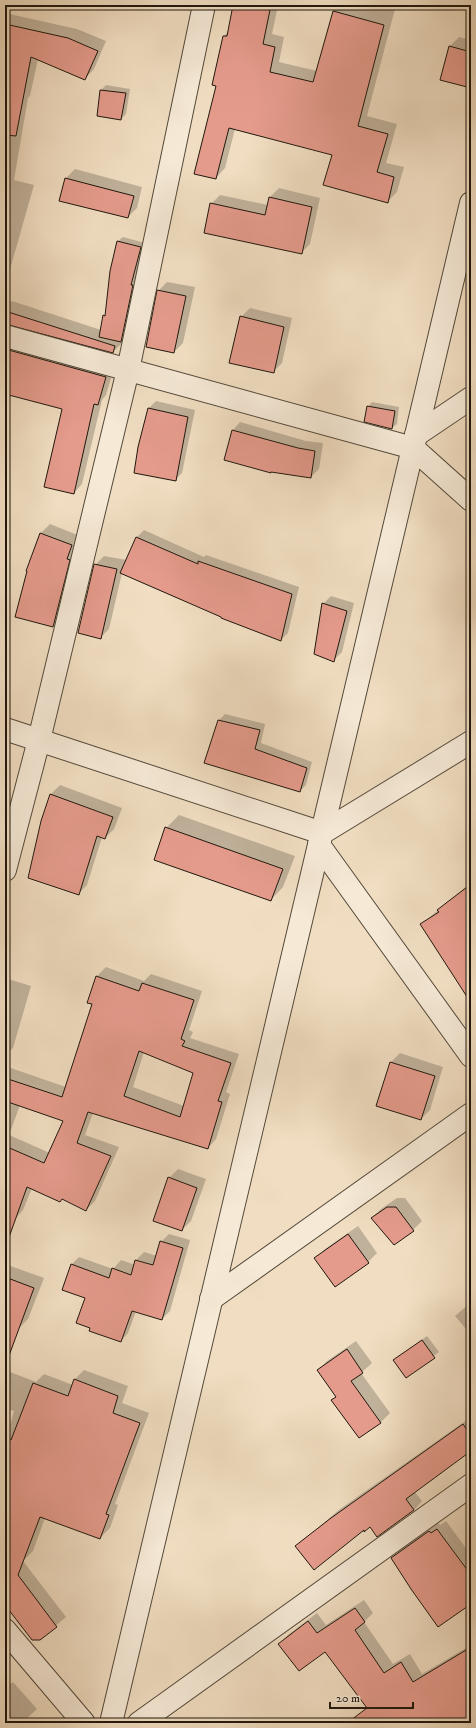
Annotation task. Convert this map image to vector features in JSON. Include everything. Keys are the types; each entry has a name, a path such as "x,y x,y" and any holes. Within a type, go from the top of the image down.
{"street":[{"path":"5,870 39,740 128,370 204,5"},
{"path":"111,1723 471,203"},
{"path":"5,336 128,370 415,442 471,500"},
{"path":"415,442 471,398"},
{"path":"5,729 320,839 471,1056"},
{"path":"320,839 471,742"},
{"path":"211,1299 471,1114"},
{"path":"139,1723 471,1485"},
{"path":"5,1630 84,1723"}],"building":[{"path":"233,5 271,5 263,44 275,47 270,72 313,82 333,11 384,25 358,126 388,134 377,172 394,177 388,203 323,185 332,155 229,128 216,179 194,174 216,86 212,85 223,36 227,36"},
{"path":"5,24 68,38 98,51 85,80 31,57 16,136 5,135"},
{"path":"449,46 471,52 471,88 440,80"},
{"path":"100,90 126,93 121,120 97,116"},
{"path":"65,178 134,196 128,218 59,201"},
{"path":"269,197 312,207 302,254 204,233 210,203 265,215"},
{"path":"117,241 141,247 131,285 133,285 121,342 99,337 103,315 105,316 110,271"},
{"path":"157,290 186,296 174,353 146,347"},
{"path":"5,311 115,346 113,353 5,324"},
{"path":"240,316 284,327 274,373 229,363"},
{"path":"5,349 106,377 98,405 94,404 74,494 44,487 62,409 5,394"},
{"path":"367,406 395,411 392,429 364,422"},
{"path":"148,408 188,417 176,481 134,473 138,447"},
{"path":"232,430 298,448 315,451 311,478 271,473 224,460"},
{"path":"40,533 72,545 67,559 70,560 53,627 15,617 26,571"},
{"path":"136,537 198,564 198,561 292,594 281,641 221,618 120,573"},
{"path":"94,564 117,569 101,639 78,633"},
{"path":"322,603 347,611 334,662 314,654"},
{"path":"218,720 260,730 255,749 307,768 300,792 204,763"},
{"path":"50,794 113,817 105,839 97,836 79,895 28,878 41,821"},
{"path":"165,827 283,869 271,901 154,860"},
{"path":"471,884 471,1003 420,924 439,912 437,910"},
{"path":"96,976 139,991 142,983 194,1000 181,1039 185,1041 182,1046 231,1063 218,1101 222,1102 208,1149 88,1112 77,1143 111,1156 86,1211 62,1199 60,1202 27,1187 8,1240 5,1240 5,1146 44,1163 63,1121 5,1101 5,1078 62,1097 92,1004 87,1003","holes":["139,1051 193,1073 180,1117 124,1096"]},
{"path":"390,1062 435,1076 421,1120 376,1106"},
{"path":"168,1177 197,1188 182,1231 153,1221"},
{"path":"387,1207 396,1207 414,1231 394,1245 371,1218"},
{"path":"348,1234 369,1263 335,1287 314,1258"},
{"path":"160,1241 183,1248 162,1320 132,1311 121,1342 89,1331 90,1328 76,1323 85,1298 62,1290 71,1264 109,1278 112,1268 131,1275 135,1260 153,1265"},
{"path":"5,1277 34,1288 7,1361 5,1360"},
{"path":"422,1340 435,1358 406,1378 393,1360"},
{"path":"347,1349 363,1373 351,1381 381,1423 359,1438 331,1400 336,1397 317,1370"},
{"path":"74,1379 118,1396 113,1413 140,1423 106,1514 109,1515 100,1539 40,1517 18,1575 57,1627 40,1640 32,1640 5,1605 5,1438 11,1440 33,1383 68,1396"},
{"path":"463,1424 471,1436 471,1451 406,1499 414,1510 377,1537 370,1527 364,1532 364,1530 314,1570 295,1546 331,1518"},
{"path":"437,1529 471,1575 471,1604 438,1627 391,1558 429,1531 431,1533"},
{"path":"355,1608 365,1622 355,1630 384,1673 401,1662 413,1682 471,1647 471,1723 347,1723 367,1708 325,1652 299,1671 278,1644 308,1621 317,1633"}]}
